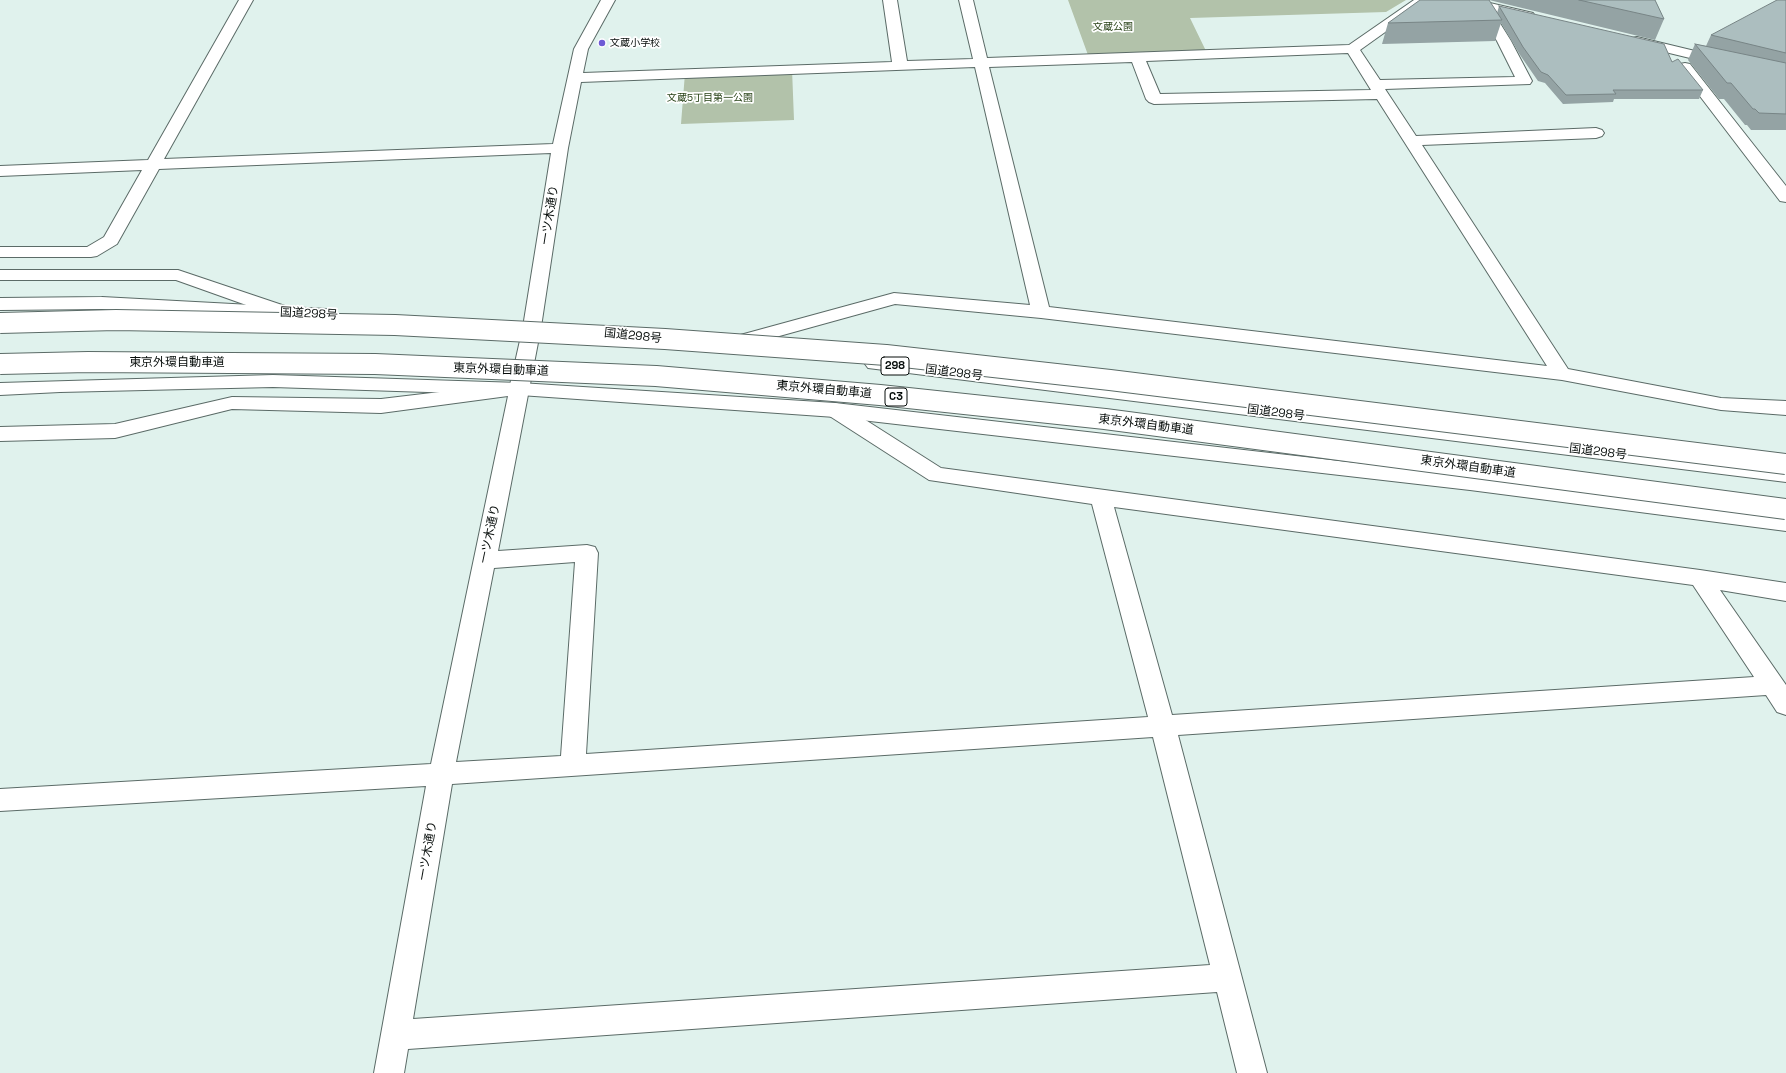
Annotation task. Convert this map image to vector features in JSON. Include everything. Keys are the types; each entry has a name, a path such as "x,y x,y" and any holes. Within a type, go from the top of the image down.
{"main road":[{"path":"0,252 91,252 111,240 246,0"},
{"name":"一ツ木通り","path":"389,1073 441,775 532,327 560,148 581,49 608,0"},
{"path":"890,0 900,66"},
{"path":"966,0 1041,312"},
{"path":"575,78 1352,49 1423,0"},
{"path":"1459,0 1542,19"},
{"path":"1137,57 1154,99 1378,90 1525,81 1504,41 1481,4"},
{"path":"1625,38 1732,64"},
{"path":"1352,49 1562,374"},
{"path":"1670,49 1786,197"},
{"path":"1412,141 1596,133"},
{"path":"0,171 560,148"},
{"path":"0,275 178,275 284,312"},
{"path":"724,345 894,298 1041,312 1562,374 1721,404 1786,408"},
{"name":"国道298号","path":"0,304 102,303 284,312 532,327 724,345 1786,475"},
{"path":"0,322 116,320 394,325 665,339 886,355 1110,380 1786,464"},
{"name":"東京外環自動車道","path":"0,364 88,362 375,364 656,376 880,395 1104,419 1786,509"},
{"path":"0,389 60,386 273,381 520,388 834,410 1470,483 1786,523"},
{"path":"0,434 114,431 232,403 381,406 520,388"},
{"path":"834,410 936,475 1700,578 1786,592"},
{"path":"1100,497 1163,727 1252,1073"},
{"path":"485,560 587,553 573,766"},
{"path":"1700,578 1779,695"},
{"path":"0,800 441,775 1163,727 1779,695"},
{"path":"396,1035 1228,978"}],"green space":[{"name":"文蔵公園","path":"1068,0 1406,0 1386,12 1190,18 1206,51 1088,55"},
{"name":"文蔵5丁目第一公園","path":"792,69 794,120 681,124 685,73"}],"building":[{"path":"1420,0 1489,0 1502,20 1388,23"},
{"path":"1579,0 1655,0 1664,19"},
{"path":"1777,0 1786,0 1786,53 1711,35"},
{"path":"1499,6 1664,44 1672,62 1678,59 1703,90 1613,90 1616,94 1566,95 1548,75 1541,72 1523,47"},
{"path":"1695,44 1786,63 1786,114 1759,113 1753,109 1731,83 1727,83"}],"place":[{"name":"文蔵小学校","path":"602,43"}]}
